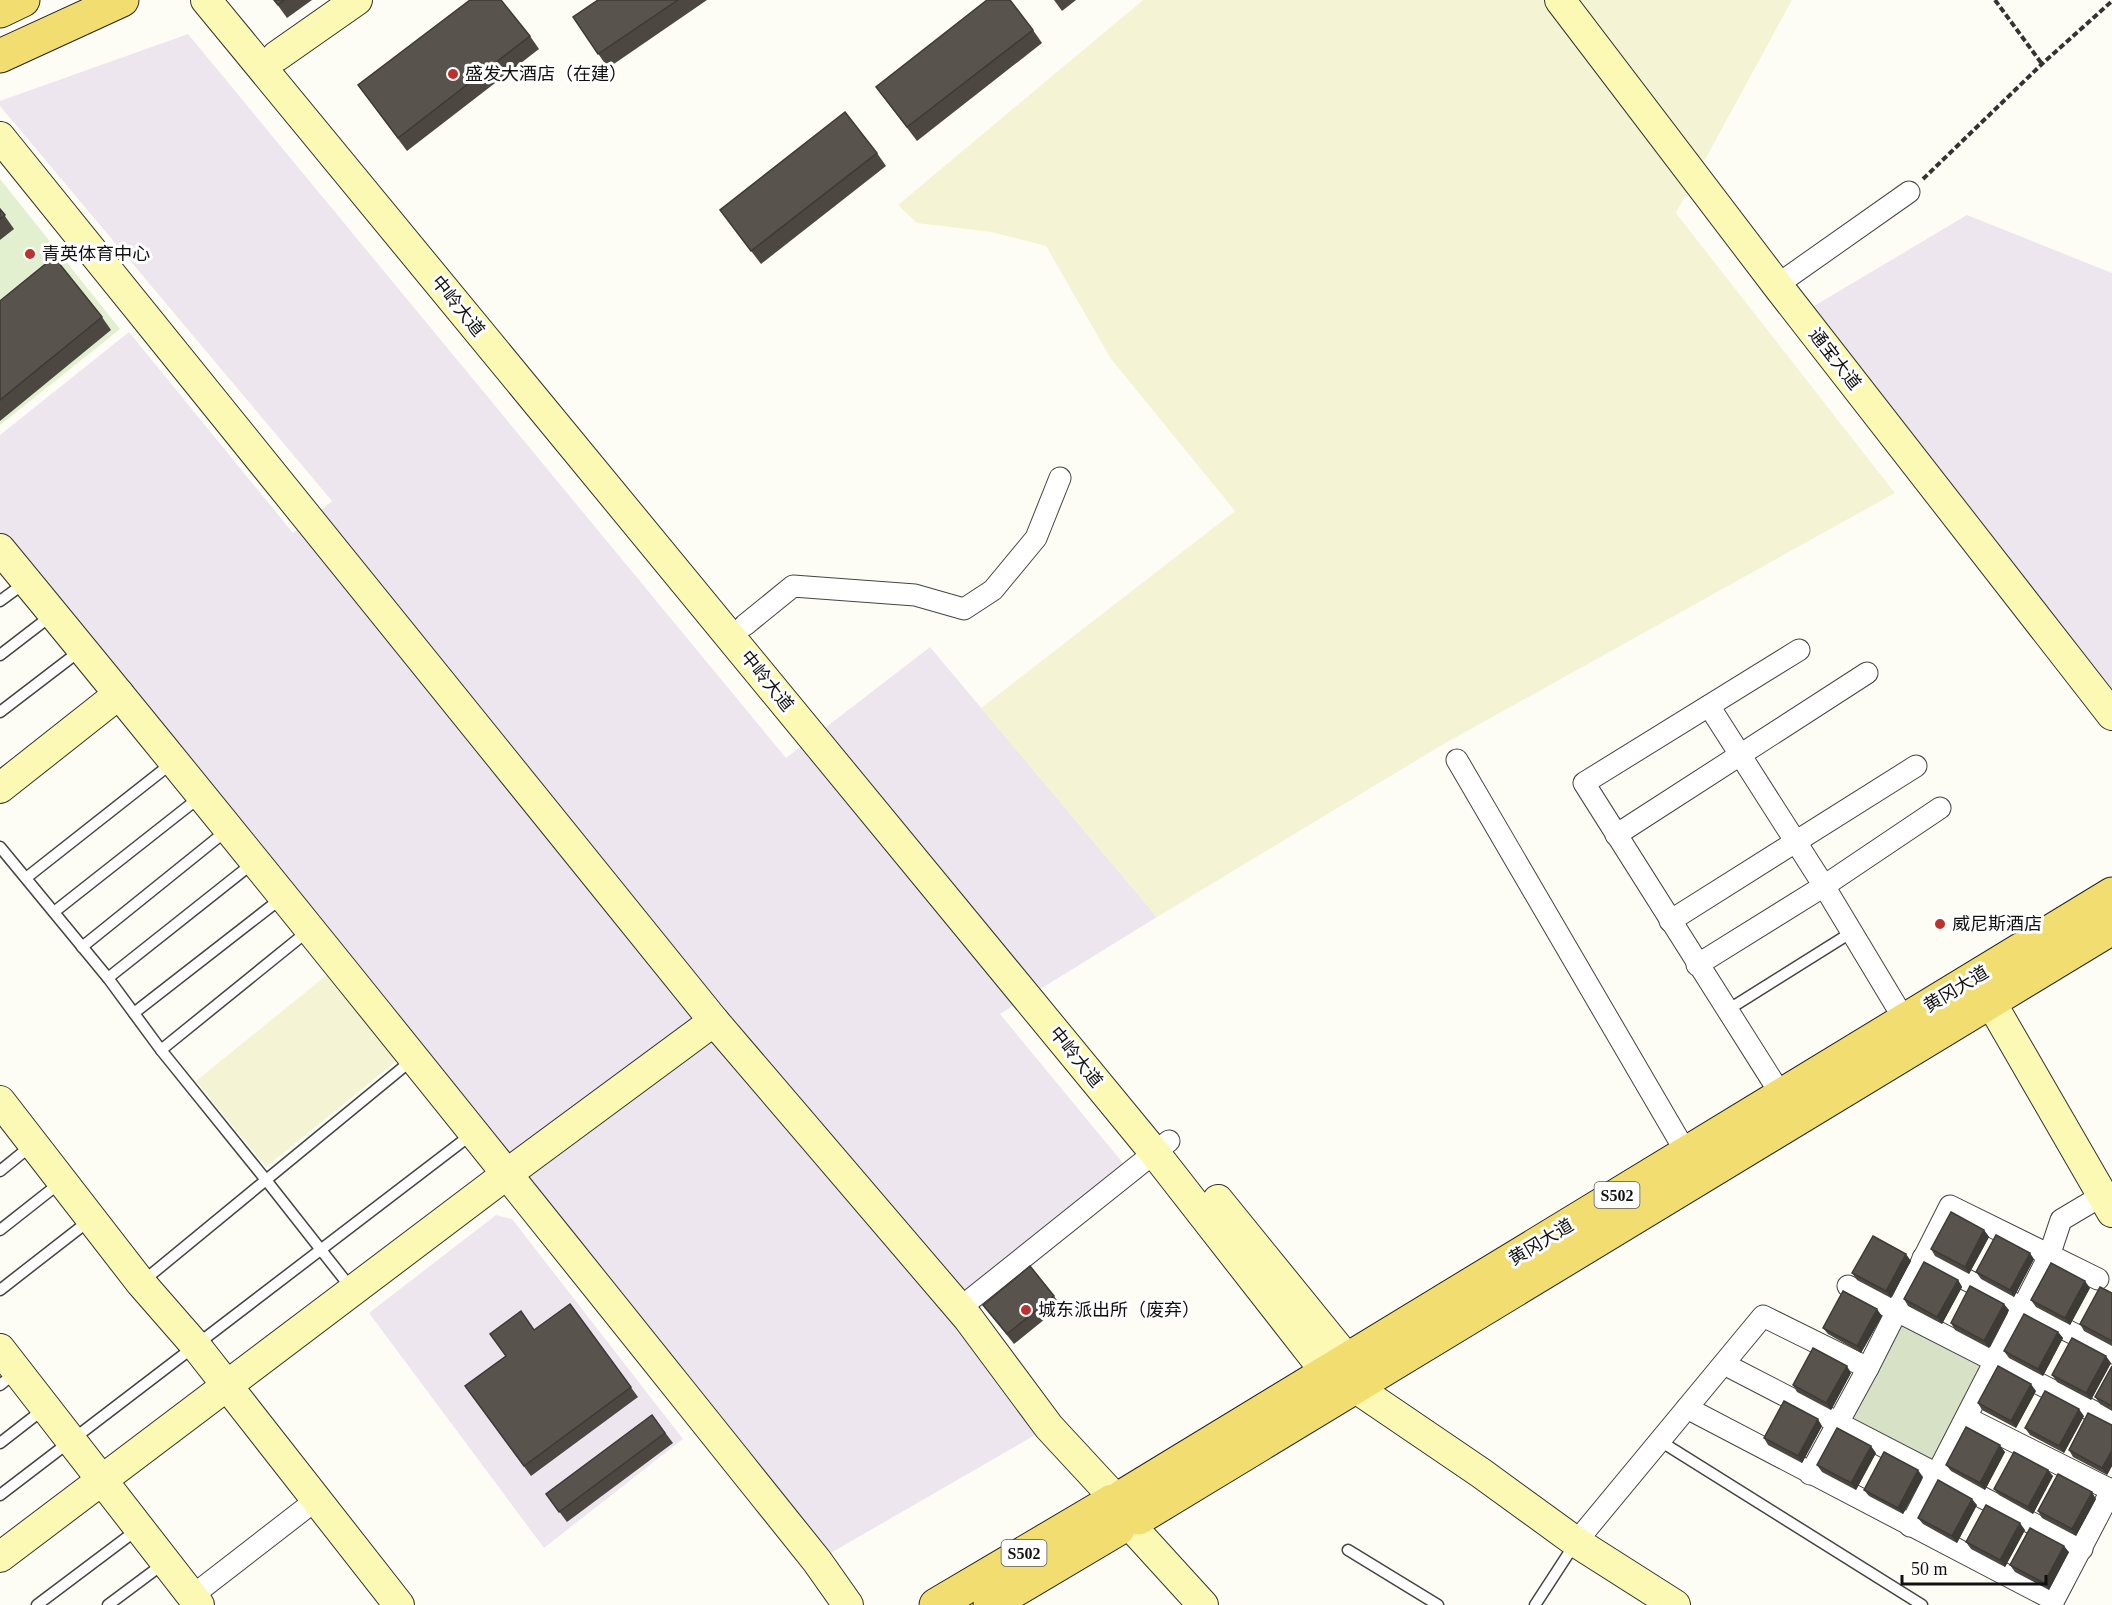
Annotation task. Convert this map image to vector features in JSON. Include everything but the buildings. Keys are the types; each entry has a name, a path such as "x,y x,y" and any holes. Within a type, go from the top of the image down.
{"main road":[{"path":"0,11 23,0"},
{"path":"0,56 122,0"},
{"name":"黄冈大道","path":"999,1604 1124,1514 2112,894"},
{"name":"黄冈大道","path":"936,1605 1124,1514 2112,928"}],"street":[{"name":"中岭大道","path":"206,0 1161,1146"},
{"name":"中岭大道","path":"231,0 745,625 1333,1360"},
{"path":"277,56 357,0"},
{"name":"通宝大道","path":"1560,0 1777,285 2112,715"},
{"path":"0,137 714,1021 960,1308 1049,1427 1111,1494 1124,1514 1203,1605"},
{"path":"1777,285 1910,192"},
{"path":"745,625 793,586 915,595 964,609 993,590 1036,538 1060,478"},
{"path":"0,551 202,795 474,1132 818,1561 848,1605"},
{"path":"1775,1085 1726,1011 1584,783 1799,650"},
{"path":"1616,835 1867,674"},
{"path":"0,788 119,694"},
{"path":"1709,706 1796,841 1901,1014"},
{"path":"1457,760 1680,1142"},
{"path":"1670,921 1916,766"},
{"path":"1697,965 1824,886 1940,808"},
{"path":"1911,1526 2049,1256 2061,1220 2107,1203 1997,1013"},
{"path":"0,1557 507,1174 714,1021"},
{"path":"0,1101 93,1218 141,1283 196,1346 399,1605"},
{"path":"960,1308 1161,1146"},
{"path":"1810,1474 1868,1368 1950,1206 2098,1279"},
{"path":"1923,1258 2112,1353"},
{"path":"1848,1286 2112,1421"},
{"path":"1576,1542 1763,1316 1868,1368"},
{"path":"1724,1364 2082,1549"},
{"path":"6,1368 46,1408 166,1561 191,1602 316,1500"},
{"path":"1356,1388 1481,1473 1576,1542 1675,1605"},
{"path":"1687,1408 2054,1600 2112,1490 1967,1418"}],"lane":[{"path":"0,601 26,581"},
{"path":"0,655 53,614"},
{"path":"0,712 82,649"},
{"path":"26,878 174,761"},
{"path":"54,912 202,795"},
{"path":"82,947 229,829"},
{"path":"0,847 108,978 161,1050 353,1290"},
{"path":"108,978 256,862"},
{"path":"134,1013 284,897"},
{"path":"161,1050 310,929"},
{"path":"1726,1011 1852,932"},
{"path":"141,1283 414,1058"},
{"path":"0,1495 474,1132"},
{"path":"0,1172 35,1144"},
{"path":"0,1230 62,1180"},
{"path":"0,1290 93,1218"},
{"path":"0,1443 46,1408"},
{"path":"1660,1441 1922,1605"},
{"path":"37,1605 140,1528"},
{"path":"1535,1605 1576,1542"},
{"path":"1348,1550 1438,1605"},
{"path":"108,1605 166,1561"}],"path":[{"path":"1995,0 2043,64"},
{"path":"1910,192 2112,1"}],"shaded area":[{"path":"188,34 786,758 930,647 1157,917 1000,1014 1137,1180 968,1318 1049,1427 817,1561 0,549 0,435 129,332 293,533 332,501 0,106 0,101"},
{"path":"1967,215 2112,273 2112,693 1814,306"},
{"path":"496,1215 512,1219 683,1439 544,1548 369,1313"}],"green space":[{"path":"1143,0 1792,0 1676,213 1895,493 1442,745 1157,917 981,708 1235,511 1111,359 1046,246 991,232 917,223 898,205"},
{"name":"青英体育中心","path":"0,179 120,329 0,425"},
{"path":"329,973 399,1059 266,1167 196,1081"},
{"path":"1897,1311 1996,1361 1938,1474 1838,1424"}],"place":[{"name":"盛发大酒店（在建）","path":"453,74"},
{"name":"青英体育中心","path":"30,254"},
{"name":"威尼斯酒店","path":"1940,924"},
{"name":"城东派出所（废弃）","path":"1026,1310"}]}
